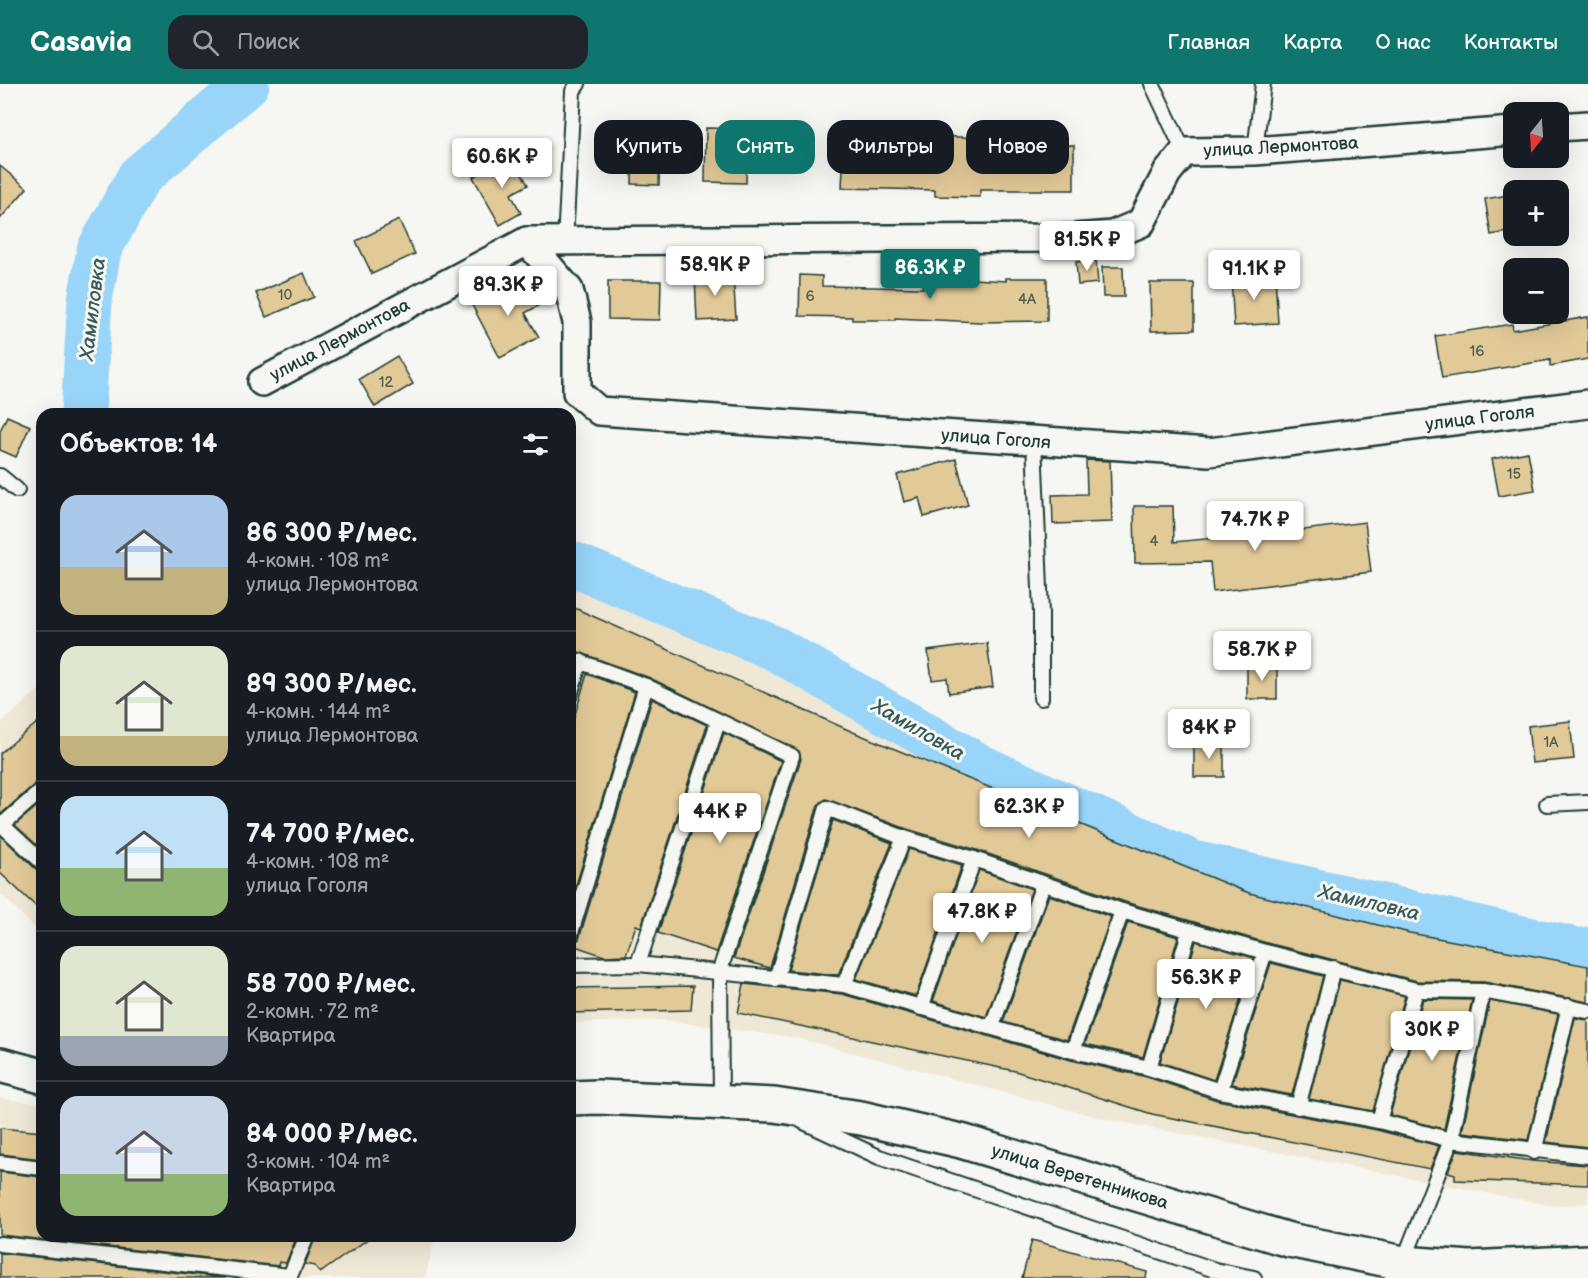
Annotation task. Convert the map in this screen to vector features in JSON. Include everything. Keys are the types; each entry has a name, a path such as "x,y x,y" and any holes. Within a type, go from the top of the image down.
{"main road":[{"path":"0,1065 36,1074"},
{"name":"улица Веретенникова","path":"576,1098 774,1106 861,1118 961,1141 1398,1271 1588,1262"}],"street":[{"path":"1569,126 1588,125"},
{"name":"улица Лермонтова","path":"262,382 527,241 1063,238 1112,235 1141,223 1167,173 1184,152 1255,151 1503,132"},
{"name":"улица Гоголя","path":"527,241 569,290 577,322 577,392 599,411 1209,452 1588,404"}],"lane":[{"path":"565,242 573,91 578,84"},
{"path":"1152,84 1184,152"},
{"path":"1255,151 1263,84"},
{"path":"1034,441 1041,613 1041,698"},
{"path":"0,476 17,490"},
{"path":"576,659 646,686 792,756 720,970 722,1103"},
{"path":"576,916 646,686"},
{"path":"638,964 718,722"},
{"path":"36,795 2,825 36,856"},
{"path":"1547,804 1588,802"},
{"path":"776,979 827,808 904,838 974,859 1189,932 1416,990 1483,991 1588,1011"},
{"path":"844,985 904,838"},
{"path":"921,1008 974,859"},
{"path":"992,1026 1043,884"},
{"path":"1073,1051 1122,911"},
{"path":"1149,1068 1189,932"},
{"path":"1220,1091 1265,952"},
{"path":"576,965 638,964 720,970 776,979 844,985 1073,1051 1149,1068 1220,1091 1379,1121 1451,1140 1534,1152 1588,1156"},
{"path":"1298,1107 1334,968"},
{"path":"1379,1121 1416,990"},
{"path":"1398,1271 1451,1140 1483,991"},
{"path":"1534,1152 1569,1006"},
{"path":"774,1106 844,1143 879,1157 1215,1270 1254,1278"},
{"path":"0,1163 36,1167"},
{"path":"0,1244 290,1276 304,1242"}],"shaded area":[{"path":"576,589 845,702 906,738 1238,883 1473,937 1588,957 1588,1203 1554,1206 1105,1119 797,1038 664,1020 576,1023"},
{"path":"36,692 36,929 0,893 0,724"},
{"path":"0,1098 36,1103 36,1242 434,1242 425,1278 0,1278"}],"building":[{"path":"706,128 715,128 715,174 746,174 746,183 705,182"},
{"path":"954,137 966,137 966,174 1069,174 1069,145 1074,145 1074,190 980,190 980,197 935,196 935,190 842,188 843,174 954,174"},
{"path":"512,156 528,185 511,194 521,213 500,225 473,177"},
{"path":"0,166 27,188 0,219"},
{"path":"632,174 659,174 659,185 632,184"},
{"path":"1503,196 1503,233 1491,235 1485,199"},
{"path":"399,220 415,254 372,274 356,241"},
{"path":"1096,260 1098,283 1078,285 1076,262"},
{"path":"1102,267 1123,267 1124,297 1103,297"},
{"path":"304,273 314,297 266,317 256,293"},
{"path":"733,273 736,319 697,321 695,276"},
{"path":"800,275 822,276 822,286 923,288 923,276 1006,281 1006,278 1047,278 1047,321 980,322 895,318 895,320 852,320 852,317 799,316"},
{"path":"1275,276 1278,323 1234,326 1231,279"},
{"path":"522,278 538,306 525,313 539,337 500,358 472,305"},
{"path":"608,281 661,281 660,320 608,319"},
{"path":"1150,283 1194,283 1194,330 1151,331"},
{"path":"1588,317 1588,359 1550,366 1550,360 1442,378 1435,336 1512,324 1513,330 1548,324 1569,324 1569,320"},
{"path":"397,356 413,384 375,407 359,379"},
{"path":"7,416 30,426 16,457 0,450 0,431"},
{"path":"1528,452 1535,490 1499,496 1492,459"},
{"path":"956,459 968,505 924,517 919,498 904,502 897,475"},
{"path":"1086,460 1110,461 1112,522 1053,524 1052,495 1087,494"},
{"path":"1134,506 1173,506 1174,542 1258,534 1258,536 1365,522 1371,572 1213,592 1210,562 1135,563"},
{"path":"576,609 853,732 1249,893 1410,933 1588,966 1588,1002 1484,982 1417,981 1267,943 1125,902 977,850 907,829 826,799 818,805 770,968 734,958 801,759 799,751 650,678 576,651"},
{"path":"987,643 993,687 949,693 947,678 932,680 928,651"},
{"path":"1247,664 1277,664 1277,699 1247,699"},
{"path":"587,674 635,692 576,885 576,711"},
{"path":"652,699 707,725 641,927 636,925 626,955 604,956 576,946 576,942 579,939"},
{"path":"1570,721 1574,759 1532,763 1528,726"},
{"path":"36,724 36,783 0,815 0,753"},
{"path":"724,733 781,761 716,952 658,933"},
{"path":"1194,744 1224,744 1224,777 1194,777"},
{"path":"36,807 36,844 15,825"},
{"path":"833,820 892,843 838,975 788,970"},
{"path":"0,835 36,869 36,906 0,873"},
{"path":"909,849 962,865 916,996 856,979"},
{"path":"979,870 1032,889 986,1017 933,1001"},
{"path":"1049,895 1111,917 1067,1040 1003,1022"},
{"path":"1128,922 1178,937 1143,1057 1085,1044"},
{"path":"1196,941 1254,958 1214,1080 1160,1062"},
{"path":"1271,963 1323,976 1292,1095 1232,1084"},
{"path":"1340,980 1405,996 1373,1111 1309,1099"},
{"path":"744,984 842,994 1071,1060 1147,1077 1217,1100 1377,1130 1439,1146 1430,1169 1152,1114 1015,1071 738,1013"},
{"path":"693,986 691,1010 576,1013 576,988"},
{"path":"1423,999 1472,1000 1444,1129 1390,1115"},
{"path":"1490,1001 1558,1014 1528,1140 1462,1132"},
{"path":"1575,1018 1588,1020 1588,1147 1546,1142"},
{"path":"0,1128 36,1131 36,1158 0,1154"},
{"path":"1457,1150 1532,1161 1588,1165 1588,1185 1455,1180 1455,1174 1448,1172"},
{"path":"0,1172 36,1176 36,1239 0,1235"},
{"path":"1032,1240 1147,1272 1146,1278 1022,1278"},
{"path":"63,1242 295,1242 286,1263 279,1262 278,1266"},
{"path":"314,1242 364,1242 320,1273 315,1266 305,1264"},
{"path":"0,1253 226,1278 0,1278"}],"waterway":[{"name":"Хамиловка","path":"83,408 90,300 99,250 139,177 247,84"},
{"name":"Хамиловка","path":"576,566 776,649 981,767 1193,863 1580,951 1588,949"}]}
